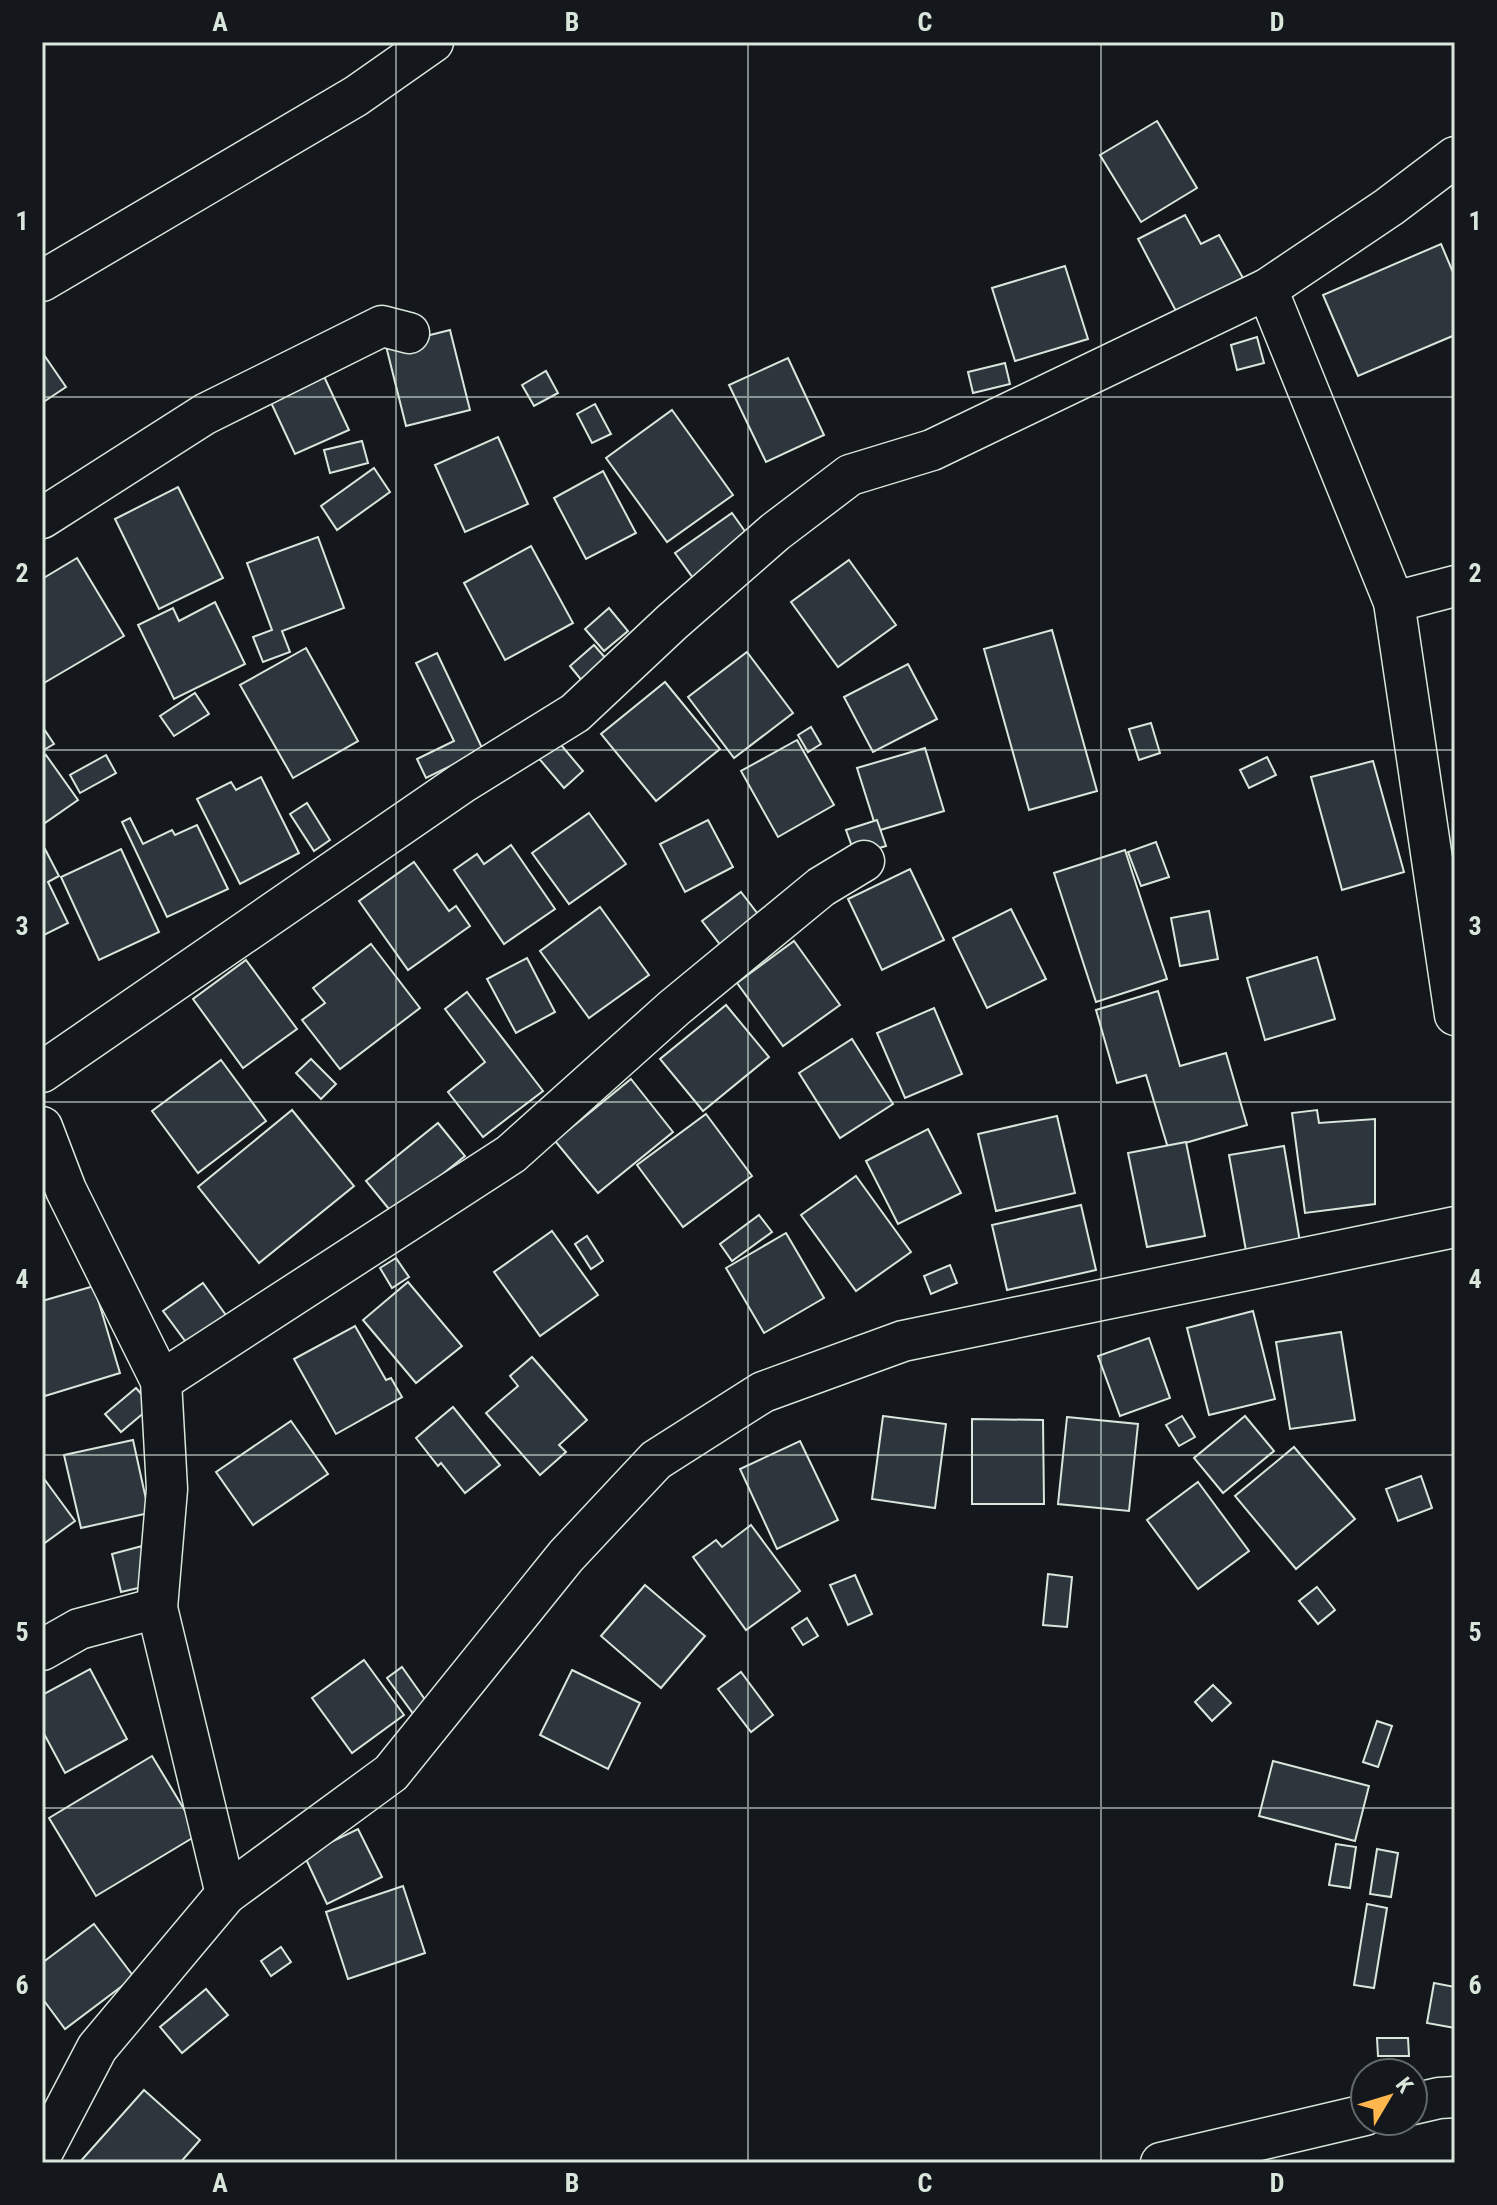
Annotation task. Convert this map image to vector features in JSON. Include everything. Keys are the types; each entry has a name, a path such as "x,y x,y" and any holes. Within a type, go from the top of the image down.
{"street":[{"path":"42,281 356,96 433,42"},
{"path":"42,1072 462,783 575,713 775,532 850,475 932,450 1267,289 1389,207 1455,157"},
{"path":"1267,289 1394,602 1455,1015"},
{"path":"42,518 205,414 382,326 409,333"},
{"path":"1394,602 1455,586"},
{"path":"161,1381 511,1154 674,1008 821,887 864,861"},
{"path":"42,1127 54,1198 161,1381 167,1489 157,1608 226,1894"},
{"path":"42,2153 97,2048 226,1894 391,1773 566,1556 656,1460 763,1392 903,1341 1455,1227"},
{"path":"42,1650 79,1629 157,1608"},
{"path":"1429,2100 1455,2097"},
{"path":"1161,2163 1349,2119"}],"building":[{"path":"1157,121 1197,188 1141,222 1100,155"},
{"path":"1185,215 1201,244 1219,235 1243,278 1177,313 1138,239"},
{"path":"1441,244 1455,277 1455,335 1358,376 1323,295"},
{"path":"1065,266 1088,339 1015,361 992,288"},
{"path":"450,330 470,410 406,426 386,346"},
{"path":"1257,337 1264,363 1237,370 1231,345"},
{"path":"42,352 66,387 42,403"},
{"path":"788,358 824,435 766,462 729,385"},
{"path":"1005,363 1010,384 973,393 968,372"},
{"path":"321,370 349,430 295,454 267,394"},
{"path":"546,371 558,393 534,406 522,385"},
{"path":"595,404 611,434 592,443 577,414"},
{"path":"672,410 733,495 667,542 606,458"},
{"path":"498,437 528,504 465,532 435,465"},
{"path":"362,441 368,463 330,473 324,450"},
{"path":"374,468 390,492 337,530 321,506"},
{"path":"603,471 636,533 586,559 554,498"},
{"path":"178,487 223,578 159,609 115,519"},
{"path":"732,513 749,537 693,578 675,553"},
{"path":"318,537 344,608 282,631 290,652 263,662 253,637 272,630 247,563"},
{"path":"531,546 573,623 505,660 464,583"},
{"path":"77,558 124,636 44,683 42,579"},
{"path":"849,560 896,625 838,667 791,602"},
{"path":"215,602 245,664 174,699 138,625 173,608 179,621"},
{"path":"609,608 628,631 604,651 585,629"},
{"path":"1052,630 1097,791 1029,810 984,649"},
{"path":"594,645 608,661 583,682 570,666"},
{"path":"306,648 358,741 293,778 240,685"},
{"path":"747,652 793,713 734,758 688,697"},
{"path":"437,653 483,750 426,778 417,759 454,741 416,663"},
{"path":"908,664 937,719 873,752 844,697"},
{"path":"665,682 720,749 656,801 601,734"},
{"path":"195,693 209,714 174,736 160,716"},
{"path":"1151,723 1160,753 1139,760 1129,729"},
{"path":"42,726 54,744 42,751"},
{"path":"811,727 821,744 808,752 798,735"},
{"path":"556,739 583,771 564,788 536,755"},
{"path":"797,740 834,805 778,837 741,771"},
{"path":"925,748 944,811 877,831 857,768"},
{"path":"46,755 78,800 42,825 42,758"},
{"path":"106,755 116,773 80,793 70,775"},
{"path":"1267,757 1276,775 1249,788 1240,770"},
{"path":"1373,761 1404,872 1342,890 1311,777"},
{"path":"261,777 299,853 240,884 197,799 231,782 236,790"},
{"path":"307,803 330,840 314,851 290,814"},
{"path":"589,813 626,864 569,904 532,853"},
{"path":"130,818 143,844 172,830 175,835 197,825 228,889 167,917 122,822"},
{"path":"708,820 733,867 685,892 660,844"},
{"path":"877,820 886,846 855,855 846,830"},
{"path":"1156,842 1169,877 1141,886 1128,852"},
{"path":"511,845 555,909 504,944 454,870 477,854 484,864"},
{"path":"45,849 59,876 48,882 68,923 42,936 42,851"},
{"path":"121,849 159,932 99,960 61,877"},
{"path":"1125,850 1167,979 1096,1002 1054,873"},
{"path":"414,862 449,911 456,906 470,926 408,970 359,901"},
{"path":"910,869 944,940 882,970 848,899"},
{"path":"741,892 764,922 725,951 702,921"},
{"path":"600,907 649,975 589,1018 540,951"},
{"path":"1011,909 1046,979 987,1008 953,938"},
{"path":"1209,911 1218,959 1180,966 1171,918"},
{"path":"794,941 840,1005 783,1046 737,983"},
{"path":"371,944 420,1008 340,1069 302,1020 325,1003 313,988"},
{"path":"1317,957 1335,1019 1265,1040 1247,978"},
{"path":"527,958 555,1012 516,1033 487,979"},
{"path":"246,960 297,1029 243,1068 193,999"},
{"path":"1158,991 1180,1066 1226,1053 1247,1125 1168,1148 1146,1075 1117,1083 1096,1010"},
{"path":"467,992 543,1091 483,1137 448,1092 485,1062 445,1009"},
{"path":"726,1005 769,1057 703,1111 660,1059"},
{"path":"934,1008 962,1074 905,1098 877,1033"},
{"path":"852,1039 893,1104 840,1138 799,1073"},
{"path":"311,1059 336,1084 321,1099 296,1073"},
{"path":"221,1060 266,1121 198,1173 152,1111"},
{"path":"631,1079 673,1132 598,1193 555,1141"},
{"path":"292,1110 354,1186 259,1263 198,1187"},
{"path":"1317,1110 1319,1123 1375,1119 1375,1204 1305,1213 1292,1113"},
{"path":"706,1114 752,1176 683,1227 637,1165"},
{"path":"1057,1116 1075,1193 996,1211 978,1134"},
{"path":"438,1123 465,1156 393,1214 366,1181"},
{"path":"928,1129 961,1193 898,1224 866,1161"},
{"path":"1186,1142 1205,1236 1147,1247 1128,1153"},
{"path":"1284,1146 1300,1242 1246,1251 1229,1155"},
{"path":"856,1176 911,1252 856,1291 801,1215"},
{"path":"1081,1205 1096,1270 1007,1290 992,1225"},
{"path":"759,1215 772,1232 732,1261 720,1244"},
{"path":"552,1231 598,1295 540,1336 494,1272"},
{"path":"786,1233 824,1298 764,1333 726,1268"},
{"path":"587,1236 603,1261 591,1269 575,1244"},
{"path":"396,1258 409,1277 392,1288 380,1268"},
{"path":"950,1265 957,1283 931,1294 924,1276"},
{"path":"408,1282 462,1346 416,1383 363,1320"},
{"path":"203,1283 233,1325 194,1353 163,1311"},
{"path":"94,1286 120,1373 45,1396 42,1386 42,1301"},
{"path":"1253,1311 1275,1399 1209,1415 1187,1328"},
{"path":"355,1326 386,1380 391,1378 402,1397 336,1434 294,1359"},
{"path":"1341,1332 1355,1420 1290,1429 1276,1342"},
{"path":"1149,1338 1170,1398 1120,1416 1098,1356"},
{"path":"532,1357 587,1420 559,1445 566,1452 540,1475 486,1413 518,1386 510,1376"},
{"path":"136,1388 152,1406 121,1432 105,1414"},
{"path":"453,1407 500,1465 465,1493 416,1438"},
{"path":"883,1416 946,1424 935,1508 872,1499"},
{"path":"1182,1416 1195,1437 1179,1446 1166,1425"},
{"path":"1245,1416 1274,1451 1223,1493 1194,1458"},
{"path":"1067,1417 1138,1424 1129,1511 1058,1504"},
{"path":"972,1419 1043,1420 1044,1504 972,1504"},
{"path":"291,1421 328,1474 253,1525 216,1472"},
{"path":"133,1440 149,1513 81,1528 64,1455"},
{"path":"800,1441 838,1520 777,1549 740,1469"},
{"path":"1294,1447 1355,1519 1296,1569 1235,1496"},
{"path":"42,1476 75,1521 42,1545"},
{"path":"1421,1476 1432,1508 1398,1521 1386,1489"},
{"path":"1198,1482 1249,1551 1198,1589 1147,1520"},
{"path":"751,1525 800,1591 746,1630 693,1557 716,1540 722,1547"},
{"path":"142,1546 151,1585 121,1592 112,1554"},
{"path":"1048,1574 1072,1577 1067,1627 1043,1625"},
{"path":"855,1575 872,1614 848,1625 830,1585"},
{"path":"645,1585 705,1636 661,1688 601,1636"},
{"path":"1317,1587 1335,1610 1318,1624 1299,1601"},
{"path":"807,1618 818,1636 803,1645 792,1628"},
{"path":"364,1660 404,1715 352,1753 312,1698"},
{"path":"402,1667 431,1708 417,1719 387,1678"},
{"path":"90,1669 127,1739 65,1773 42,1730 42,1695"},
{"path":"572,1670 640,1703 608,1769 540,1735"},
{"path":"741,1672 773,1715 751,1732 718,1689"},
{"path":"1213,1685 1231,1703 1212,1721 1195,1702"},
{"path":"1377,1721 1392,1726 1378,1767 1363,1762"},
{"path":"152,1756 199,1834 96,1896 49,1818"},
{"path":"1273,1761 1369,1786 1355,1841 1259,1816"},
{"path":"358,1829 382,1877 327,1904 304,1855"},
{"path":"1336,1844 1356,1847 1350,1888 1329,1885"},
{"path":"1377,1849 1398,1853 1391,1897 1370,1894"},
{"path":"403,1886 425,1953 348,1979 326,1912"},
{"path":"1367,1904 1387,1908 1374,1988 1354,1985"},
{"path":"94,1924 134,1977 65,2029 42,1998 42,1963"},
{"path":"281,1947 291,1962 271,1976 261,1961"},
{"path":"1434,1983 1455,1987 1455,2028 1427,2023"},
{"path":"206,1989 228,2015 182,2053 160,2027"},
{"path":"1377,2038 1408,2038 1409,2056 1378,2056"},
{"path":"144,2090 200,2140 180,2163 79,2163"}]}
